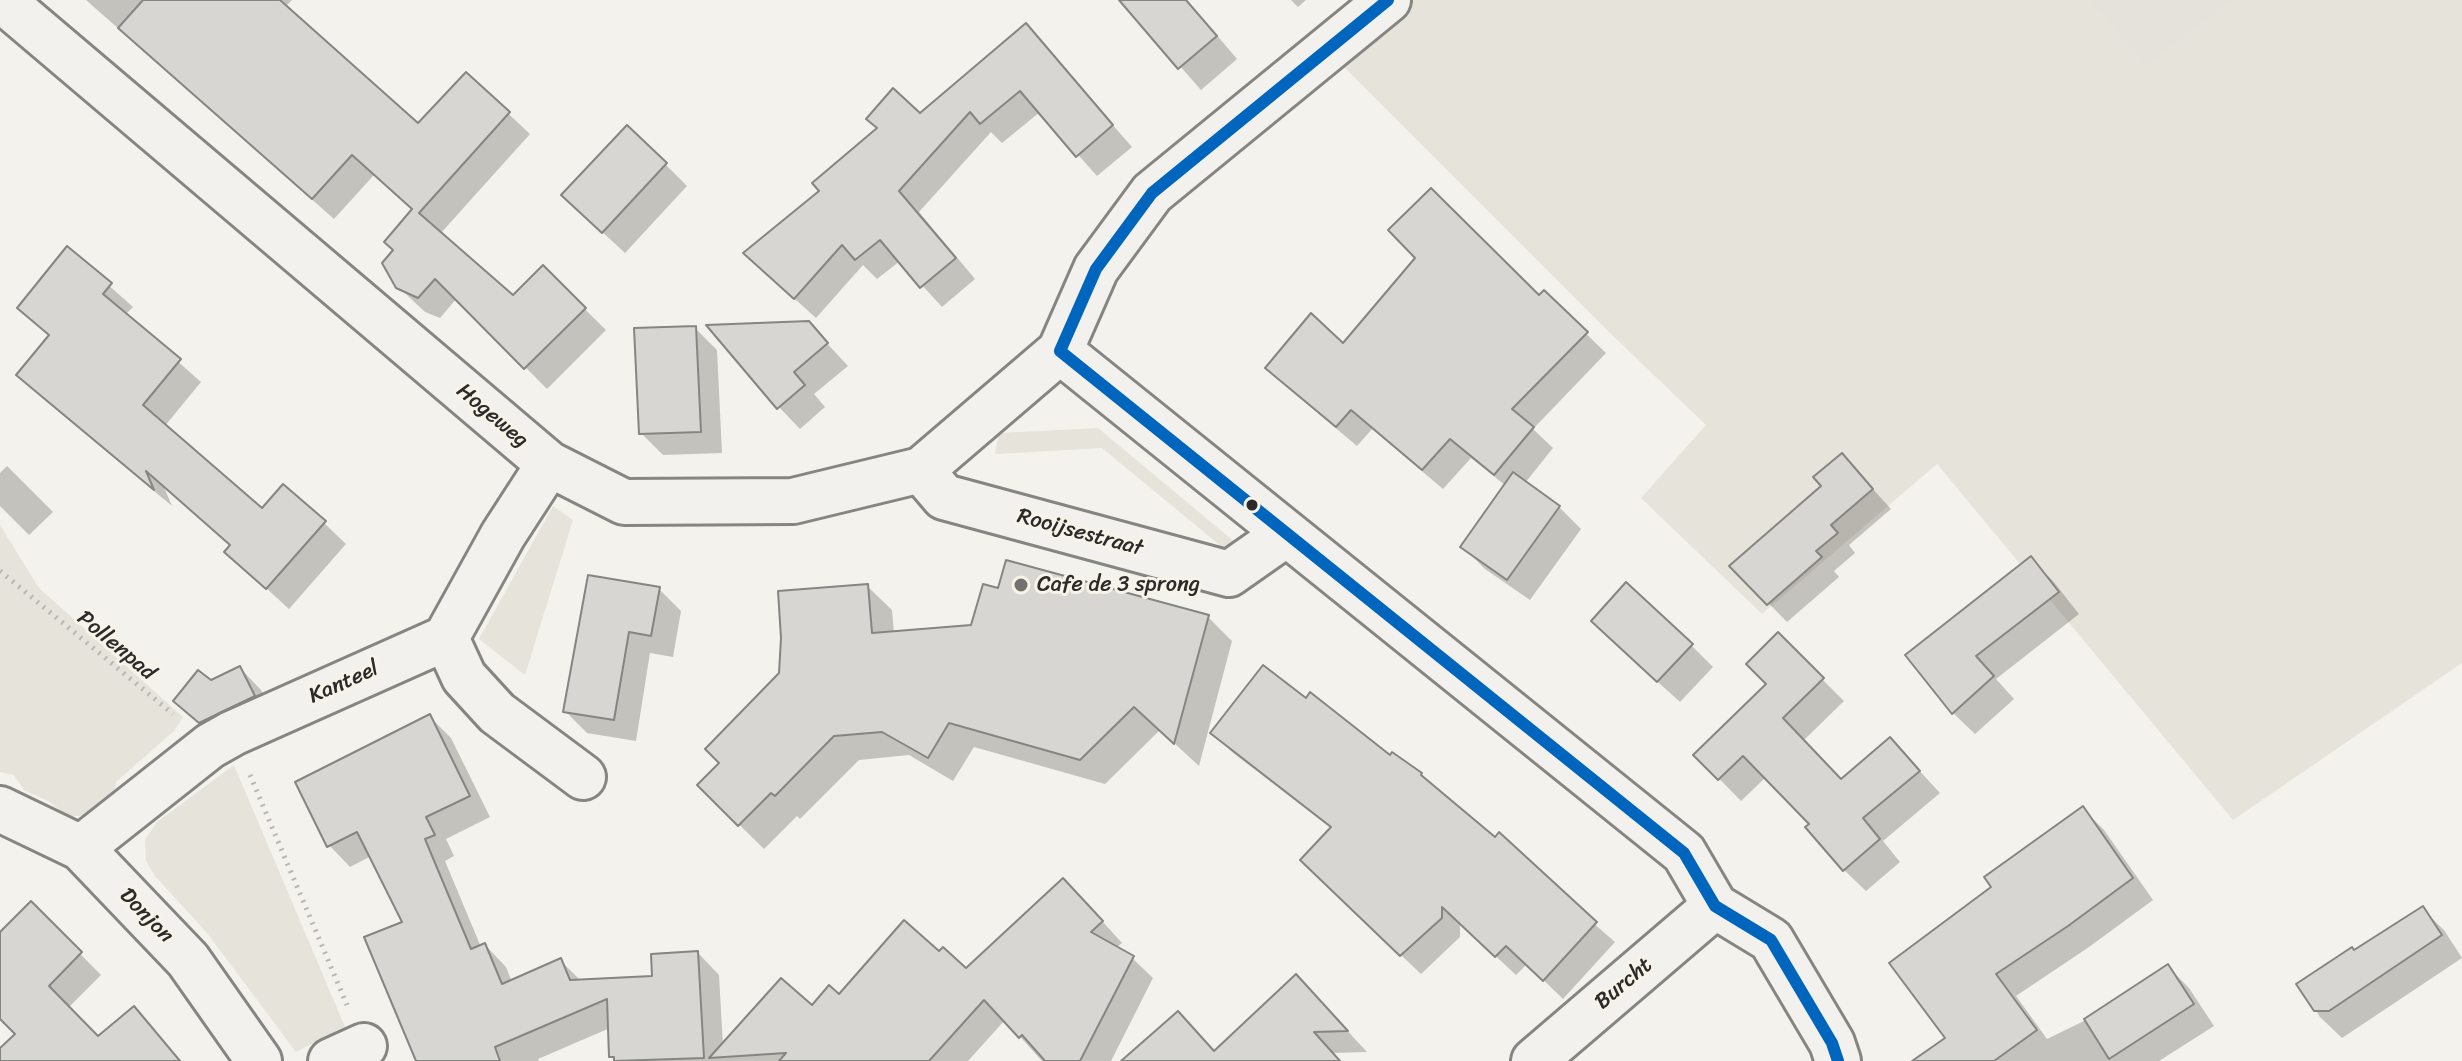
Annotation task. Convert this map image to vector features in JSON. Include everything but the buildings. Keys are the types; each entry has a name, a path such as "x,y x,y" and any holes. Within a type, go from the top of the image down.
{"street":[{"name":"Hogeweg","path":"2,0 549,464 624,502 793,501 921,470 1060,351"},
{"path":"1388,0 1152,193 1096,269 1060,351 1684,853 1715,906 1771,940 1832,1043 1838,1061"},
{"path":"549,464 503,535 446,638 464,677 497,713 583,777"},
{"name":"Rooijsestraat","path":"921,470 944,497 1229,574 1286,534"},
{"name":"Kanteel","path":"81,848 221,740 446,638"},
{"name":"Donjon","path":"0,809 81,848 188,960 259,1061"},
{"name":"Burcht","path":"1534,1061 1715,906"}],"path":[{"name":"Pollenpad","path":"0,571 221,740"},
{"path":"221,740 348,1053"}],"shaded area":[{"path":"1412,0 2091,0 2146,65 2231,0 2462,0 2462,663 2233,820 1937,464 1762,614 1641,498 1706,425 1339,62"},
{"path":"2067,0 2258,0 2140,87"},
{"path":"1098,428 1236,543 1222,547 1102,448 995,454 999,433"},
{"path":"553,506 573,520 525,675 479,639"},
{"path":"0,525 39,588 183,717 174,731 116,782 113,805 103,811 68,816 48,801 24,790 14,775 0,772"},
{"path":"234,765 345,1027 296,1052 207,933 155,876 146,861 145,840 157,822"}],"transit line":[{"path":"1060,351 1096,269 1152,193 1388,0"},
{"path":"1060,351 1684,853 1715,906 1771,940 1832,1043 1838,1061"}],"place":[{"name":"Cafe de 3 sprong","path":"1021,585"}]}
